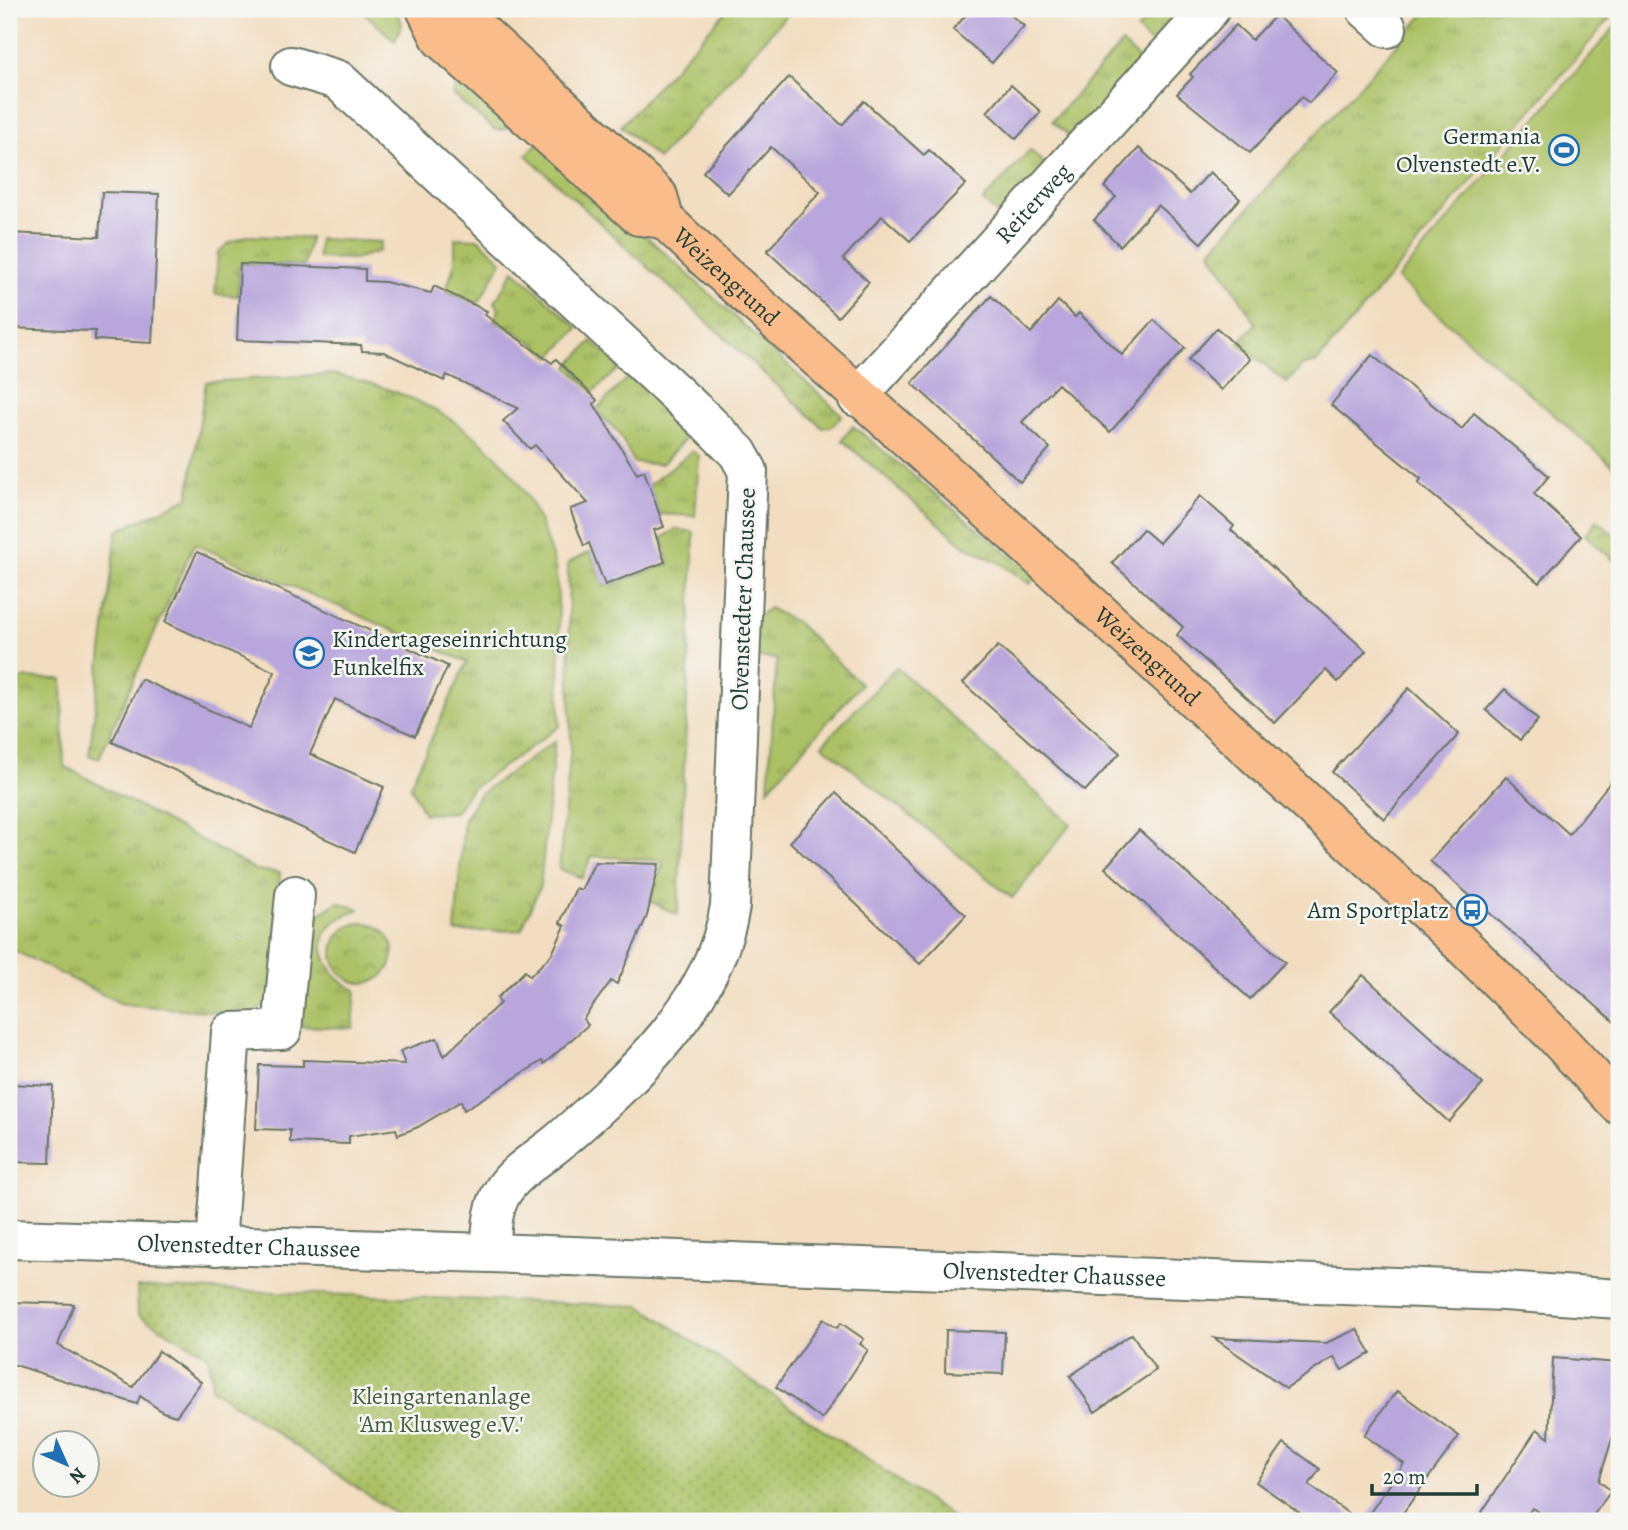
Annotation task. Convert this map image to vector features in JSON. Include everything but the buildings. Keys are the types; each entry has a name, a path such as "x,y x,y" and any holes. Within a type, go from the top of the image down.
{"main road":[{"name":"Weizengrund","path":"426,9 441,39 639,216 664,219"},
{"name":"Weizengrund","path":"445,9 459,12 658,196 664,219 857,397 992,514 1451,934 1619,1105"}],"street":[{"name":"Reiterweg","path":"857,397 1210,9"},
{"name":"Olvenstedter Chaussee","path":"291,66 338,80 708,423 738,453 748,471 730,906 722,947 694,999 648,1056 591,1114 506,1187 494,1212 490,1253"},
{"path":"216,1246 231,1032 282,1030 295,895"},
{"name":"Olvenstedter Chaussee","path":"9,1239 490,1253 1504,1291 1619,1299"}],"green space":[{"path":"360,9 395,9 402,23 395,41"},
{"path":"728,9 792,9 658,159 621,126"},
{"path":"1157,9 1195,9 1166,41 1151,43 1137,30"},
{"path":"1429,9 1601,9 1610,18 1317,362 1302,366 1287,383 1238,343 1256,324 1210,251"},
{"name":"Germania Olvenstedt e.V.","path":"1619,22 1619,471 1397,279"},
{"path":"1122,43 1139,59 1075,141 1052,121"},
{"path":"469,76 516,119 506,129 495,130 453,95 456,85"},
{"path":"541,140 842,415 831,427 823,428 526,155"},
{"path":"1030,150 1050,169 1006,216 997,214 983,201"},
{"path":"247,236 310,238 304,266 240,264 238,296 215,294 218,252 229,243"},
{"path":"455,238 479,239 502,261 478,304 446,291 455,262"},
{"path":"319,239 381,242 379,251 355,259 318,258"},
{"path":"514,270 578,328 551,357 534,343 494,320 499,309 495,302"},
{"path":"592,341 620,368 593,392 568,367"},
{"path":"332,374 366,382 432,408 461,426 488,448 512,474 531,503 554,563 558,606 560,726 470,790 455,812 424,814 410,785 467,662 194,544 99,758 89,756 117,531 188,498 206,382"},
{"path":"629,376 691,432 662,464 634,463 619,433 596,410"},
{"path":"853,426 1035,576 1030,584 998,562 965,546 842,440"},
{"path":"692,451 699,456 695,516 659,514 649,485"},
{"path":"1597,520 1619,539 1619,565 1585,535"},
{"path":"676,529 694,532 678,915 651,902 663,861 592,856 582,878 559,869 571,747 568,563 590,552 604,587 669,564 662,538"},
{"path":"769,608 796,622 861,684 768,789 777,659 753,657 756,618"},
{"path":"896,667 1071,824 1012,898 822,745"},
{"path":"9,678 62,679 64,766 256,870 280,873 274,998 251,1015 122,1004 9,948"},
{"path":"555,741 540,887 521,930 455,932 464,819 480,794"},
{"path":"337,902 359,909 334,922 323,941 323,951 331,970 356,990 353,1028 294,1026 304,925"},
{"path":"357,923 369,923 388,936 393,953 391,965 380,978 369,983 357,983 338,970 333,959 333,947 346,928"},
{"name":"Kleingartenanlage 'Am Klusweg e.V.'","path":"137,1287 641,1306 958,1521 406,1521 212,1389 209,1356 138,1315"}],"place":[{"name":"Germania Olvenstedt e.V.","path":"1564,150"},
{"name":"Kindertageseinrichtung Funkelfix","path":"309,653"},
{"name":"Am Sportplatz","path":"1472,910"}]}
